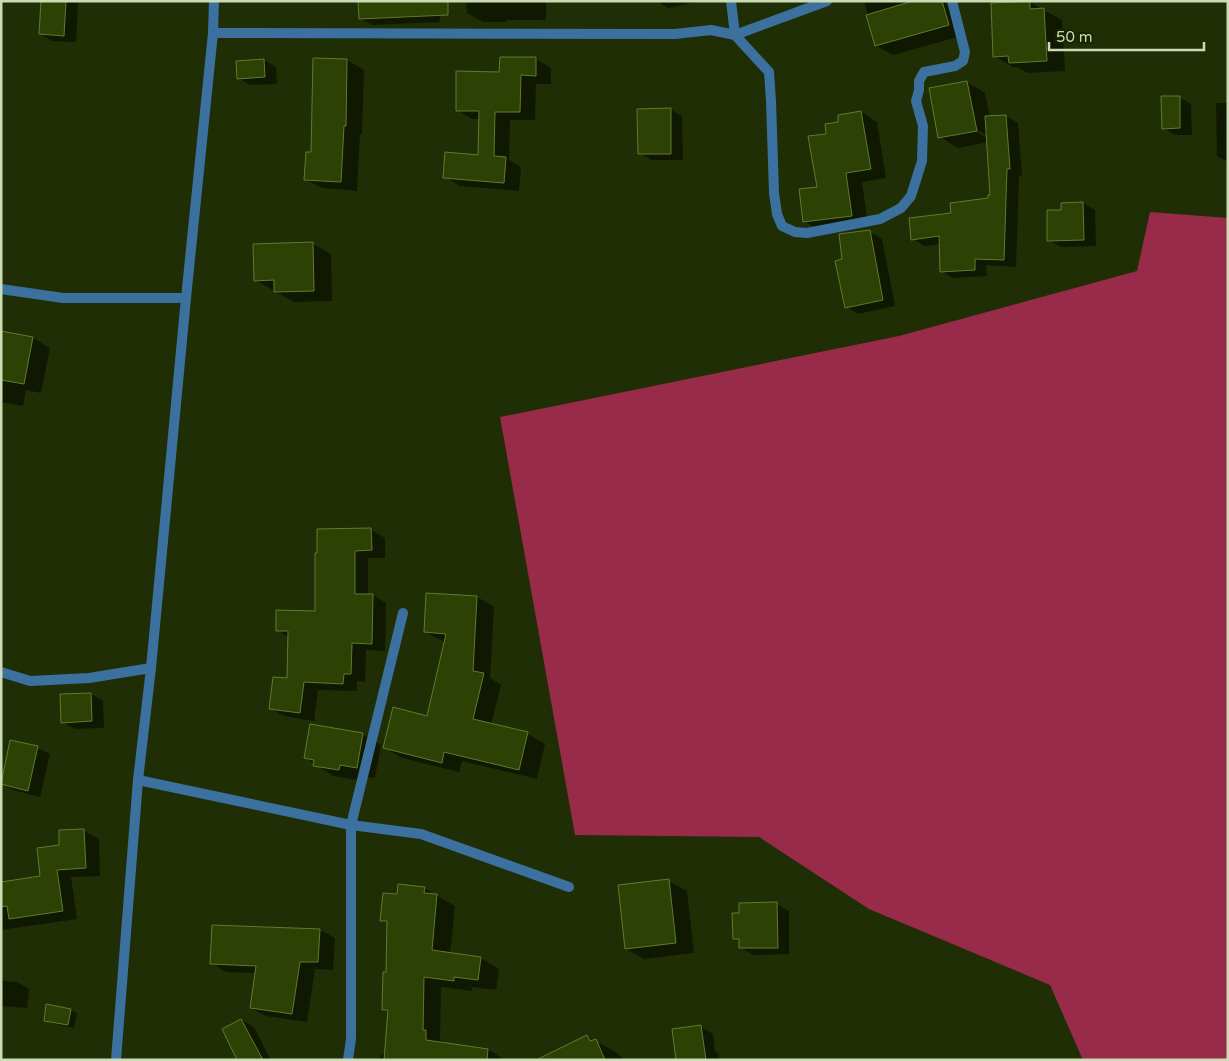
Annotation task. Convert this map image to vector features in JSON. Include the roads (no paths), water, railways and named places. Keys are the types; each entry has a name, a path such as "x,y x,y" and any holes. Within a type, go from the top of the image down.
{"street":[{"path":"116,1060 138,780 151,668 213,33 214,1"},
{"path":"731,1 735,34 769,72 776,214 782,226 795,232 807,233 880,219 901,208 911,196 922,160 924,126 916,101 919,81 924,72 954,66 963,61 964,52 952,1"},
{"path":"213,33 675,34 711,30 735,34 827,1"},
{"path":"1,289 63,298 186,298"},
{"path":"348,1060 351,1039 351,825 403,613"},
{"path":"1,672 30,681 89,678 151,668"},
{"path":"138,780 351,825 421,834 569,887"}]}
